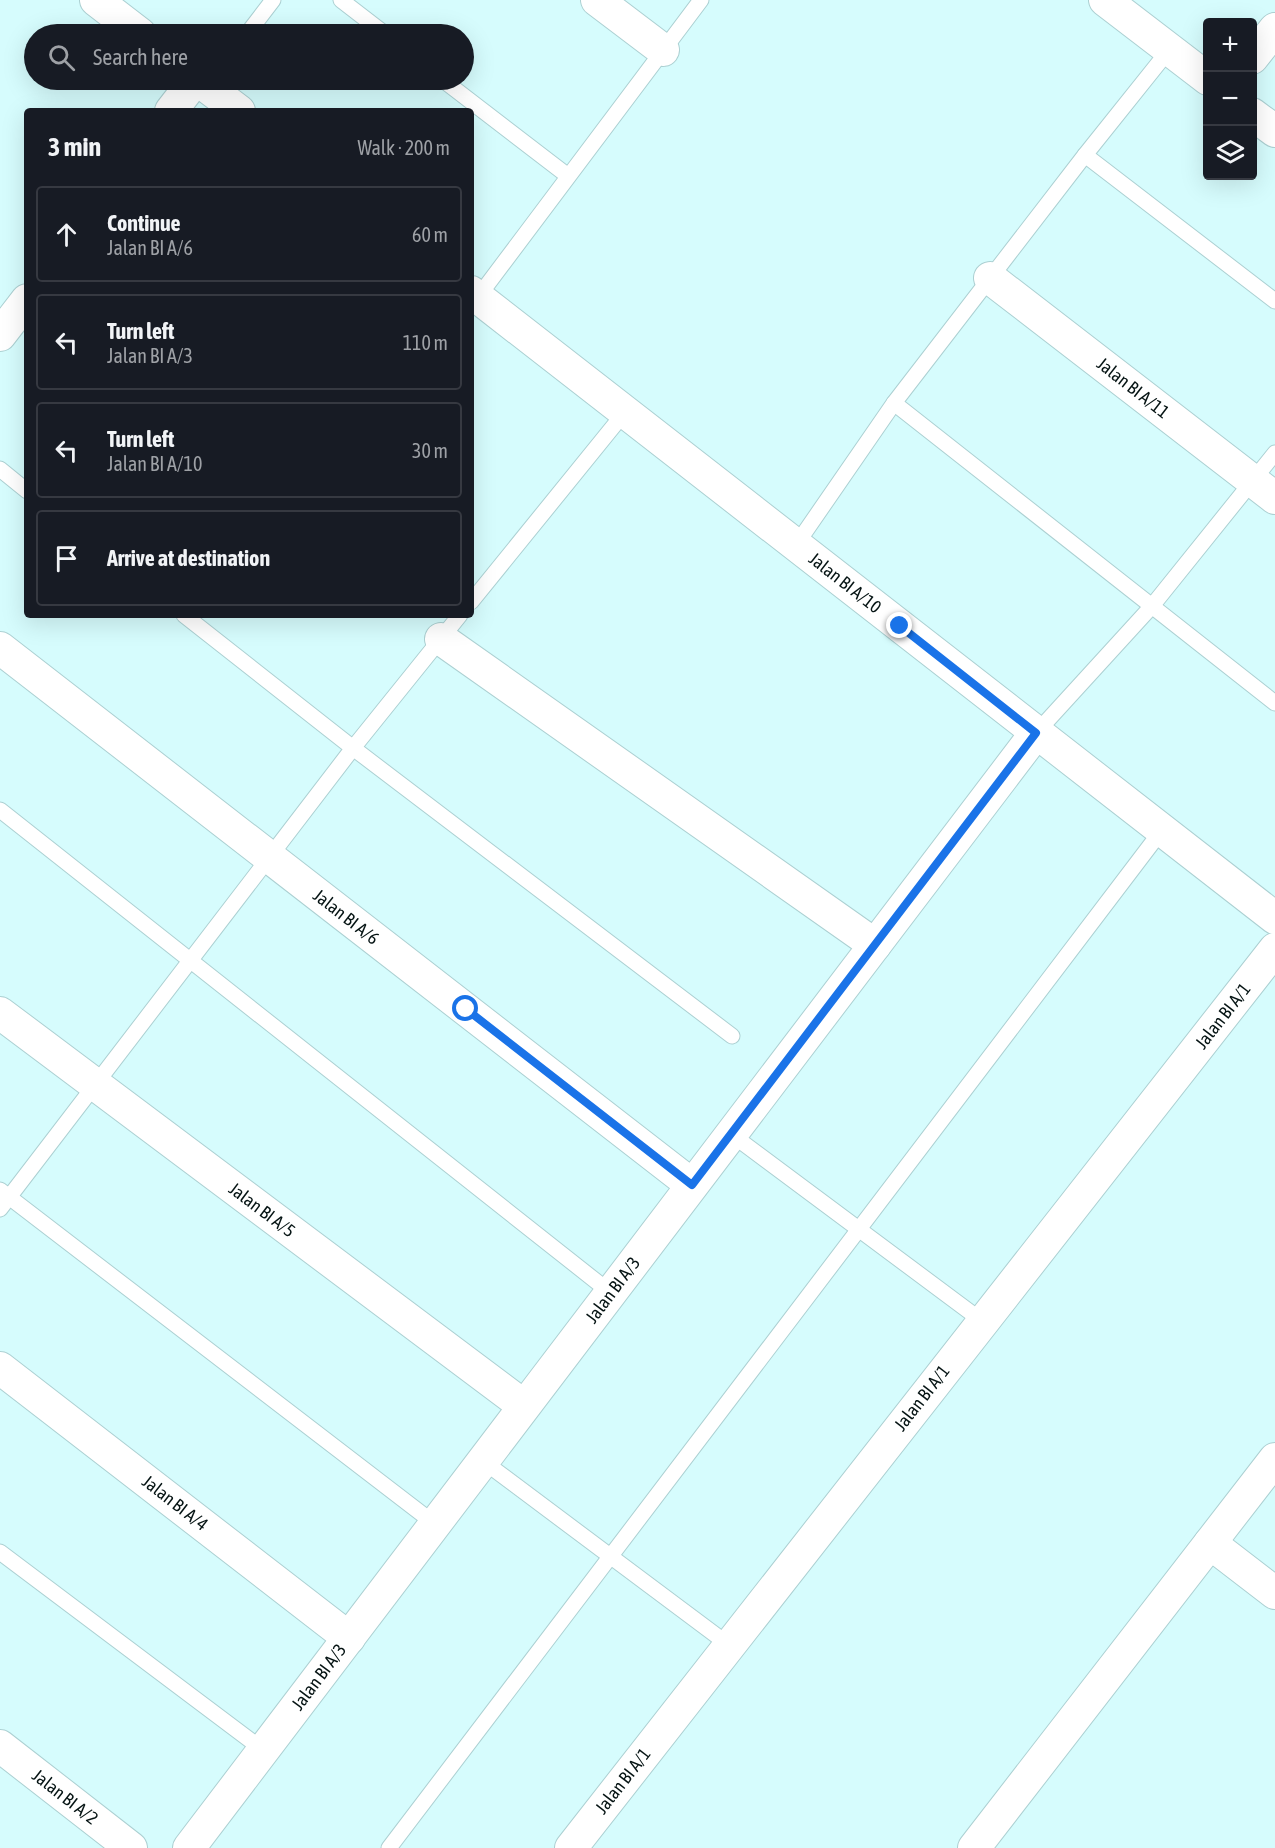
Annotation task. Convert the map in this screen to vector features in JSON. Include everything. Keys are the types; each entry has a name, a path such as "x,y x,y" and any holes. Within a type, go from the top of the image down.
{"street":[{"path":"96,0 128,24"},
{"path":"597,0 663,50"},
{"path":"1105,0 1203,75"},
{"path":"1257,52 1275,29"},
{"path":"174,108 193,90"},
{"path":"214,90 235,108"},
{"path":"1257,118 1275,131"},
{"name":"Jalan BI A/11","path":"990,278 1264,489"},
{"name":"Jalan BI A/10","path":"474,295 1275,918"},
{"path":"0,335 24,304"},
{"path":"441,639 874,945"},
{"name":"Jalan BI A/6","path":"0,648 692,1185"},
{"name":"Jalan BI A/3","path":"189,1848 1036,733"},
{"name":"Jalan BI A/1","path":"571,1848 1275,949"},
{"name":"Jalan BI A/5","path":"0,1013 524,1406"},
{"name":"Jalan BI A/4","path":"0,1368 349,1638"},
{"path":"974,1848 1275,1459"},
{"path":"1210,1543 1275,1593"},
{"name":"Jalan BI A/2","path":"0,1746 131,1848"}],"lane":[{"path":"255,24 273,0"},
{"path":"341,0 372,24"},
{"path":"474,295 568,176 701,0"},
{"path":"796,545 894,403 1169,50"},
{"path":"457,90 568,176"},
{"path":"1085,155 1275,301"},
{"path":"894,403 1275,703"},
{"path":"474,598 625,412"},
{"path":"1036,733 1152,606 1264,489 1275,453"},
{"path":"0,469 24,489"},
{"path":"188,618 352,748 732,1036"},
{"path":"435,1524 3,1199 96,1084 352,748 458,618"},
{"path":"0,810 611,1293"},
{"path":"389,1848 1162,830"},
{"path":"731,1134 982,1322"},
{"path":"483,1461 729,1645"},
{"path":"0,1552 263,1750"}],"route":[{"path":"466,1009 692,1185 1036,733 900,626"}]}
